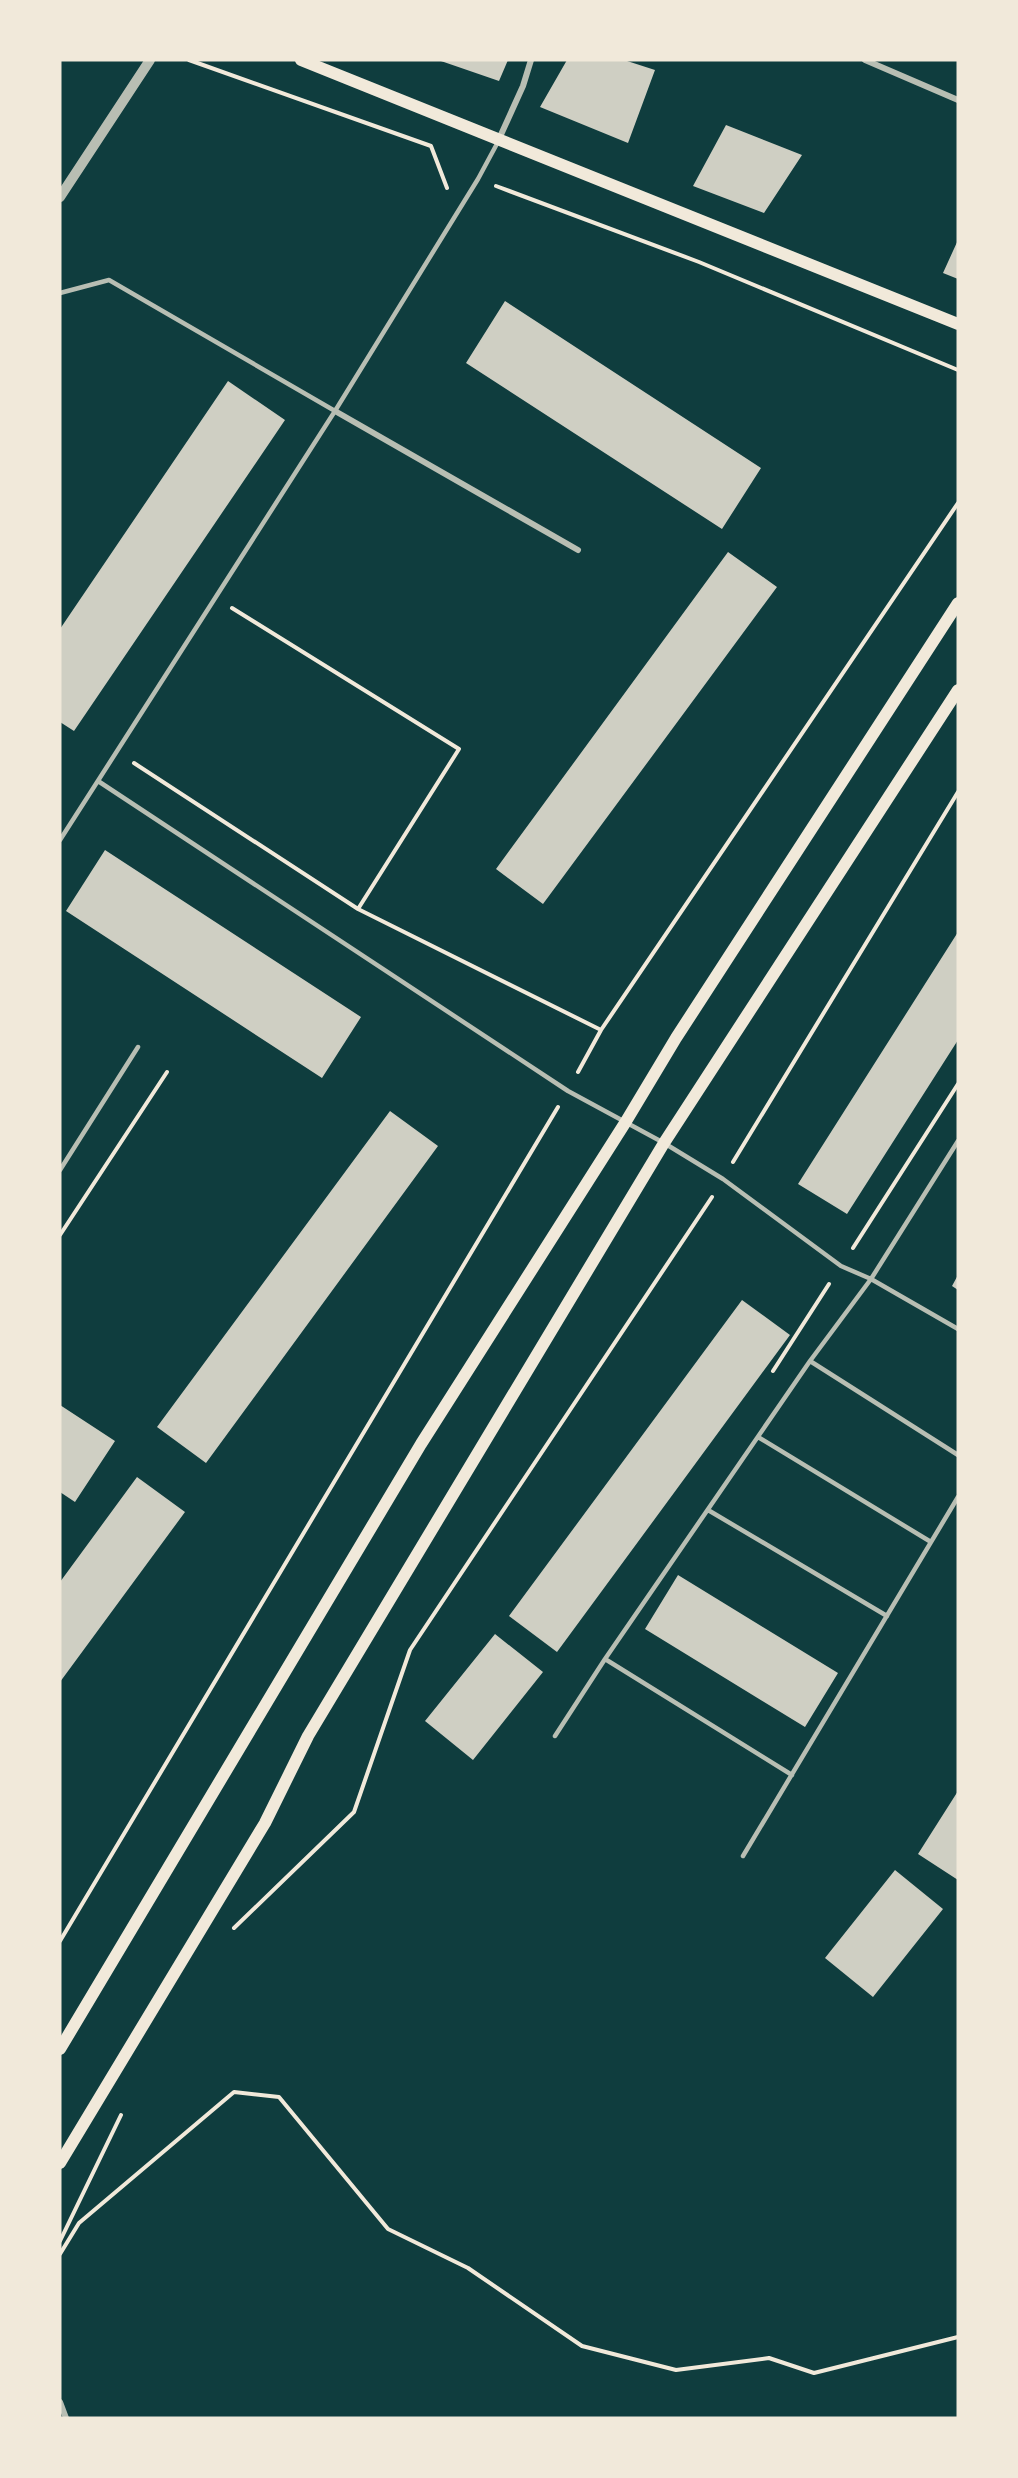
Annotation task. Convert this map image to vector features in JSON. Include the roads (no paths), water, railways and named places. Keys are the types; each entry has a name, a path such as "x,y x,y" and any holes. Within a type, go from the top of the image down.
{"main road":[{"path":"301,60 958,324"},
{"path":"60,2049 421,1444 625,1123 676,1038 958,603"},
{"path":"60,2163 265,1823 308,1736 664,1143 958,690"}],"street":[{"path":"60,197 150,60"},
{"path":"499,140 523,86 531,60"},
{"path":"865,60 958,100"},
{"path":"335,411 578,550"},
{"path":"60,2402 66,2418"}],"lane":[{"path":"60,840 335,411 478,179 499,140"},
{"path":"60,293 109,280 335,411"},
{"path":"98,781 568,1091 664,1143 723,1179 841,1266 871,1279 958,1329"},
{"path":"60,1170 138,1047"},
{"path":"555,1736 605,1659 810,1361 871,1279 958,1141"},
{"path":"810,1361 958,1455"},
{"path":"758,1437 931,1542"},
{"path":"743,1856 958,1497"},
{"path":"708,1510 887,1616"},
{"path":"605,1659 792,1775"}]}
